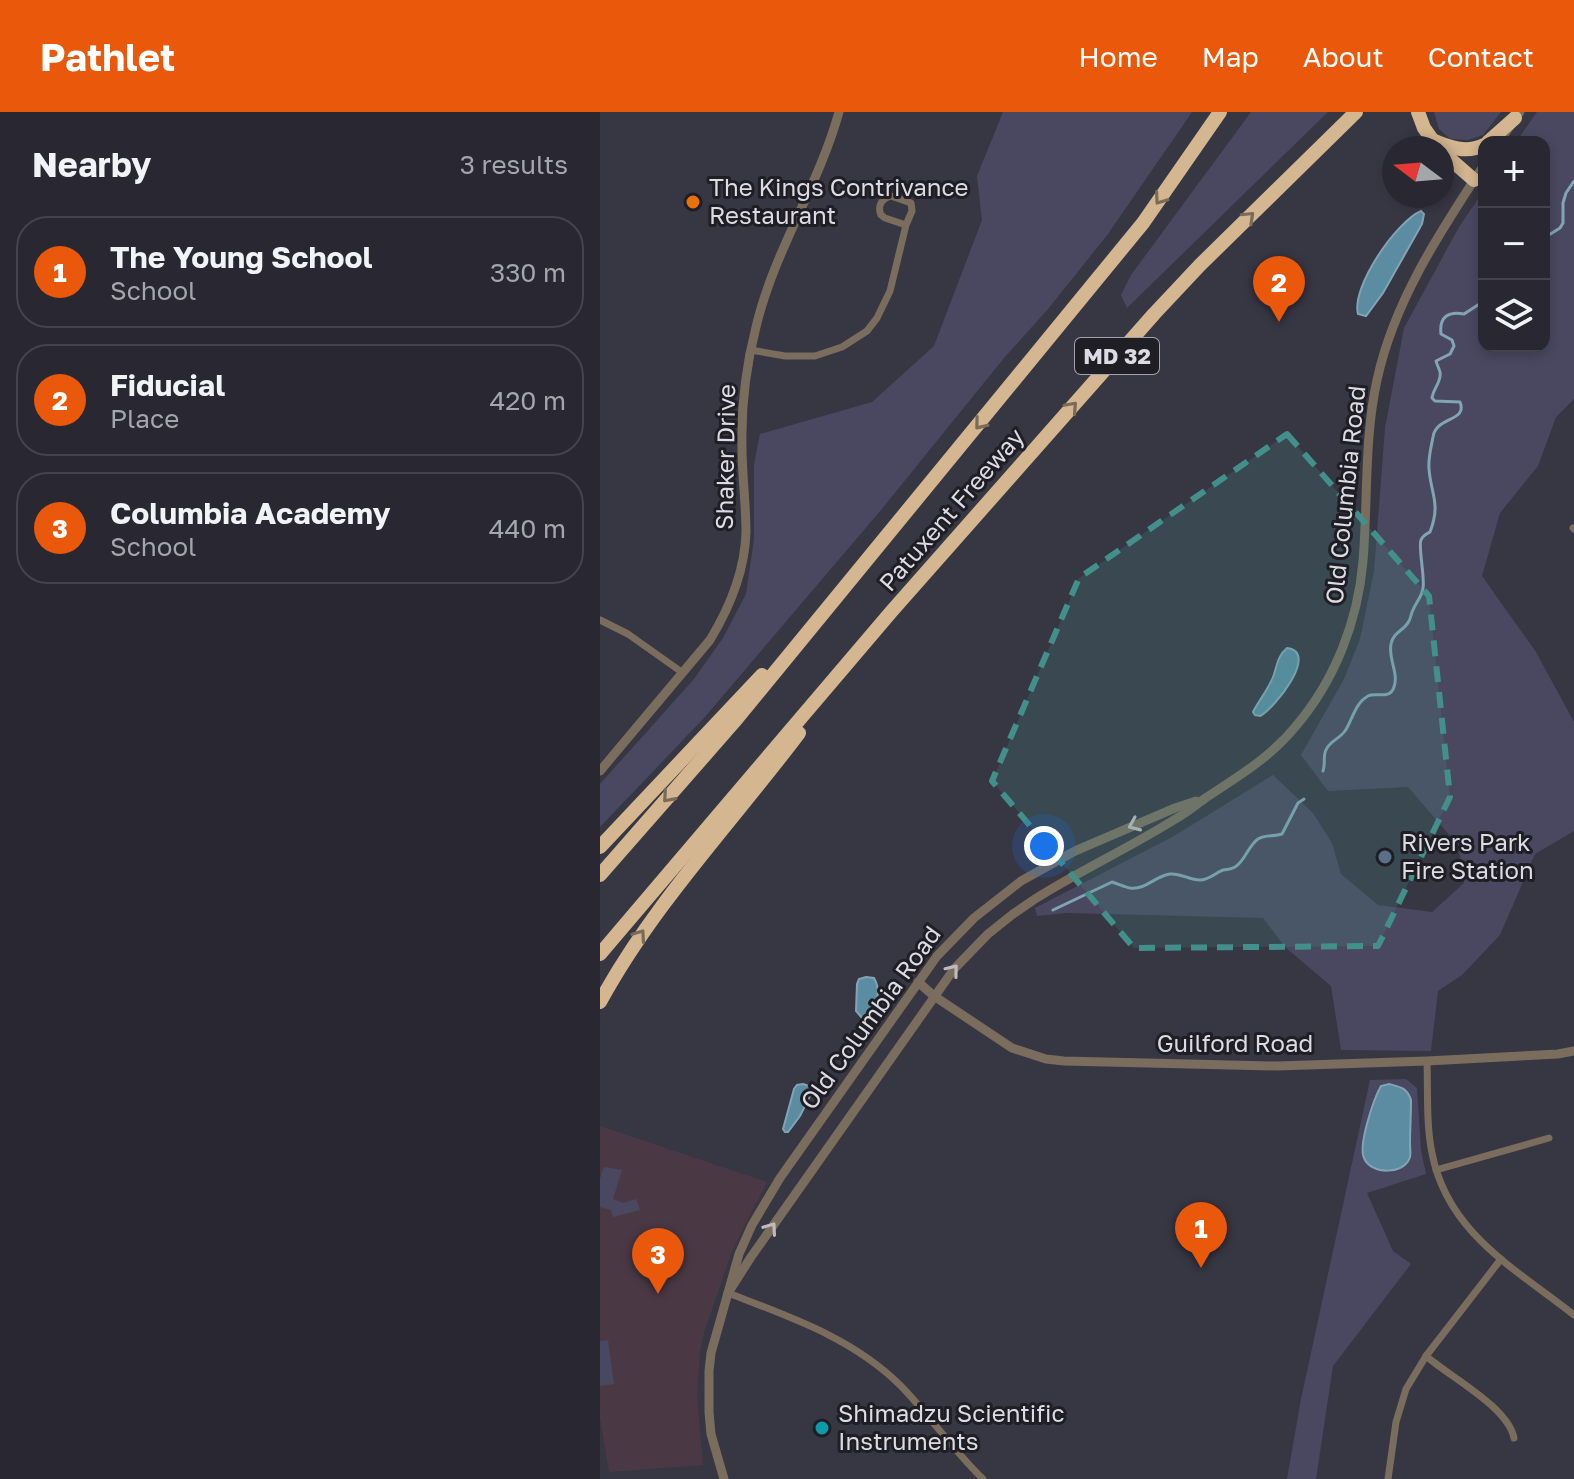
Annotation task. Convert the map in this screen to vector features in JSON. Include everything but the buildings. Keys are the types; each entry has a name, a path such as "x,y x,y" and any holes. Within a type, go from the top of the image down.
{"highway":[{"name":"Patuxent Freeway","path":"600,875 734,722 1143,223 1220,112"},
{"name":"Patuxent Freeway","path":"600,954 891,612 1154,314 1356,112"},
{"path":"1418,112 1429,136"},
{"path":"1495,136 1518,115"},
{"path":"1454,148 1471,150 1478,147"},
{"path":"1454,162 1474,180"},
{"path":"600,847 881,545"},
{"path":"600,1002 658,910 780,758 891,612"}],"street":[{"name":"Shaker Drive","path":"600,771 710,640 723,619 739,575 746,532 742,418 751,350 773,271 817,174 839,112"},
{"path":"1503,136 1518,115"},
{"name":"Old Columbia Road","path":"728,1293 934,996 969,953 1013,914 1060,883 1179,817 1256,766 1295,728 1313,704 1340,656 1356,610 1363,563 1369,434 1384,349 1408,289 1478,174"},
{"path":"751,350 785,356 815,356 842,347 867,331 887,298 912,211 911,203 891,196 883,200 881,215 906,225"},
{"path":"600,620 628,634 683,673"},
{"name":"Old Columbia Road","path":"724,1479 711,1434 709,1371 715,1335 739,1254 767,1199 918,982 952,939 1021,881 1075,851 1207,797"},
{"name":"Guilford Road","path":"918,982 1012,1048 1046,1059 1277,1066 1427,1061 1574,1051"},
{"path":"1427,1061 1430,1139 1436,1170 1460,1219 1501,1259 1574,1315"},
{"path":"1436,1170 1549,1138"},
{"path":"1388,1479 1396,1422 1410,1382 1426,1356 1501,1259"},
{"path":"728,1293 821,1330 867,1357 902,1387 983,1479"},
{"path":"1426,1356 1498,1411 1512,1428 1514,1438"}],"highlighted area":[{"path":"1287,434 1429,596 1450,797 1378,946 1134,948 992,781 1079,578"}],"shaded area":[{"path":"1003,112 1192,112 1108,234 1048,309 704,718 600,827 600,784 694,679 723,638 746,594 754,539 754,464 760,434 872,402 934,346 982,220 977,176"},
{"path":"1251,112 1328,112 1127,308 1121,295 1131,275"},
{"path":"1434,112 1501,112 1483,135 1468,140 1454,139 1454,136 1447,136 1439,129"},
{"path":"1537,112 1574,112 1574,399 1556,417 1538,466 1500,513 1482,576 1536,652 1574,722 1574,831 1535,854 1500,935 1462,975 1438,991 1431,1051 1341,1050 1331,986 1285,947 1263,918 1067,913 1037,916 1035,908 1174,836 1273,775 1313,813 1332,843 1341,874 1378,905 1432,912 1464,883 1458,845 1408,787 1328,791 1301,755 1344,679 1360,639 1374,571 1385,428 1404,328 1459,227 1478,199 1478,352 1550,352 1550,136 1520,136"},
{"path":"1406,1079 1417,1088 1421,1150 1426,1174 1367,1193 1393,1251 1411,1264 1333,1366 1316,1479 1287,1479 1301,1399 1370,1080"},
{"path":"600,1126 767,1182 732,1251 704,1333 697,1396 703,1465 609,1472 600,1417"},
{"path":"604,1167 622,1170 613,1199 623,1203 636,1199 640,1210 613,1217 611,1210 600,1207 600,1179"},
{"path":"608,1340 614,1384 600,1386 600,1341"}],"water":[{"path":"1421,211 1424,214 1422,224 1383,293 1366,316 1358,314 1361,288 1368,272 1388,241"},
{"path":"1287,648 1296,652 1299,659 1297,669 1275,703 1260,716 1255,715 1253,712"},
{"path":"874,978 878,995 874,1006 862,1018 856,1011 857,984 859,979"},
{"path":"803,1084 809,1086 812,1092 800,1116 785,1132 783,1129 794,1089"},
{"path":"1389,1084 1403,1089 1411,1100 1410,1157 1402,1167 1388,1171 1373,1168 1363,1152 1375,1100 1381,1086"}],"waterway":[{"path":"1550,234 1563,223 1563,203 1574,181"},
{"path":"1323,771 1326,751 1345,731 1360,703 1371,695 1386,695 1394,687 1391,644 1409,621 1421,594 1420,543 1430,532 1435,514 1429,465 1433,437 1435,430 1460,413 1461,408 1460,402 1435,401 1432,398 1440,375 1436,361 1450,354 1454,346 1452,340 1441,334 1442,323 1446,316 1464,314 1478,305"},
{"path":"1053,910 1112,882 1136,888 1170,874 1203,880 1233,868 1258,839 1282,834 1298,803 1304,799"}],"place":[{"name":"The Kings Contrivance Restaurant","path":"693,202"},
{"name":"Fiducial","path":"1279,322"},
{"name":"Rivers Park Fire Station","path":"1385,857"},
{"name":"The Young School","path":"1201,1268"},
{"name":"Columbia Academy","path":"658,1294"},
{"name":"Shimadzu Scientific Instruments","path":"822,1428"}]}
